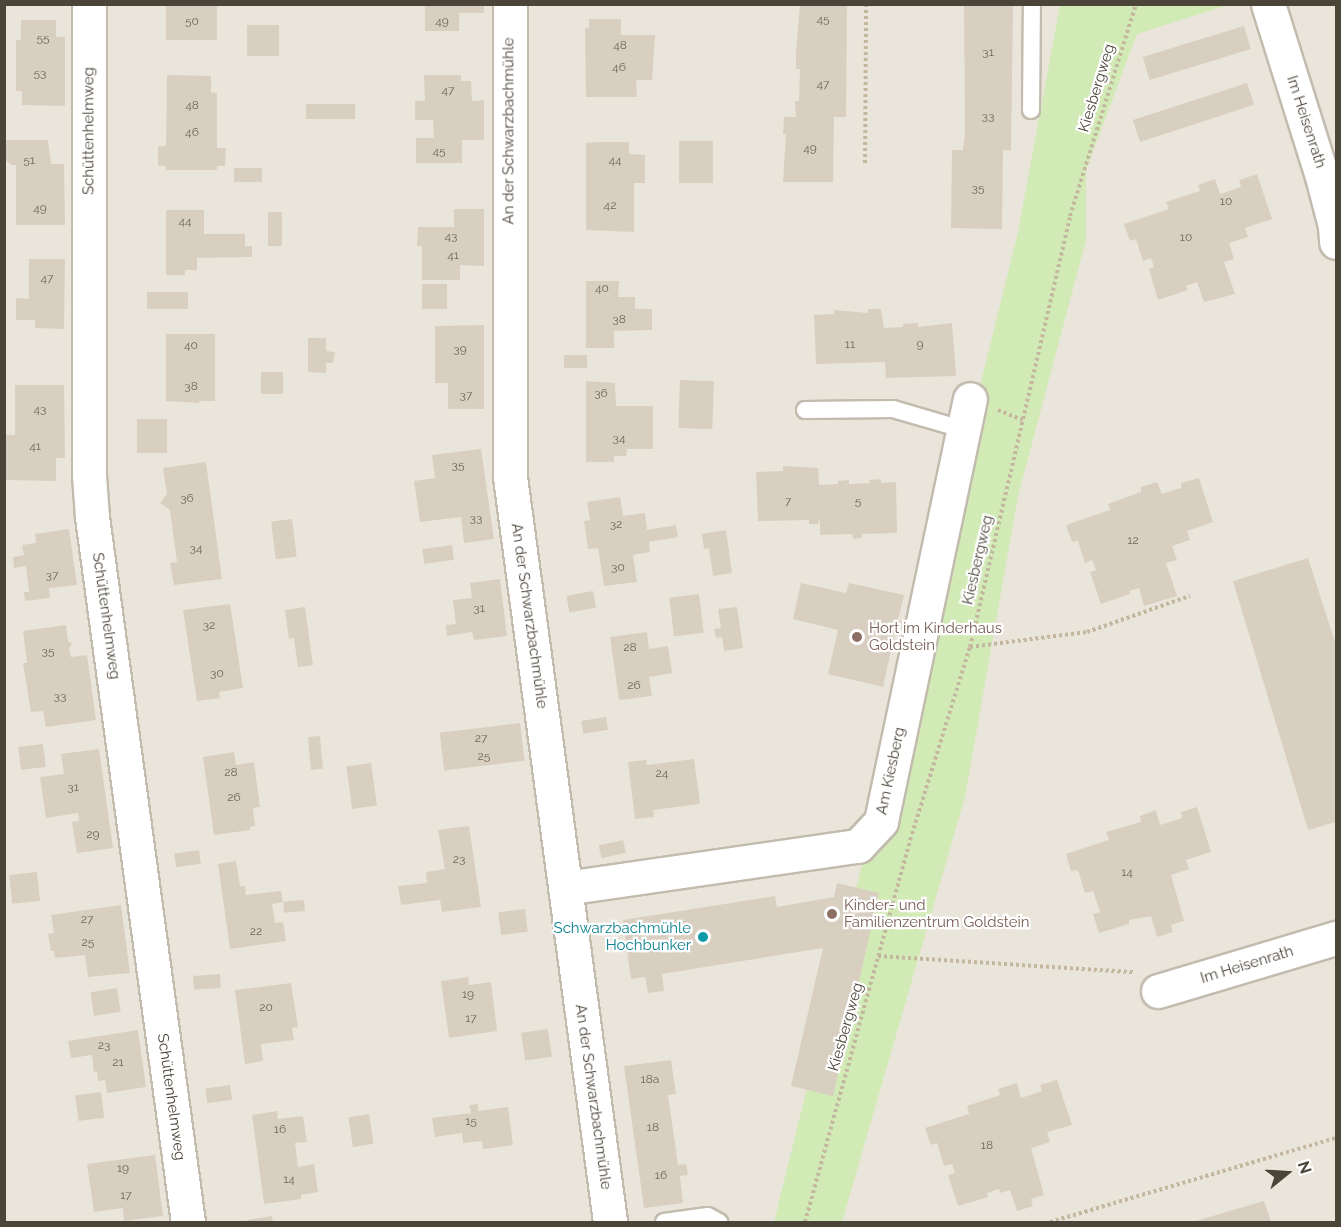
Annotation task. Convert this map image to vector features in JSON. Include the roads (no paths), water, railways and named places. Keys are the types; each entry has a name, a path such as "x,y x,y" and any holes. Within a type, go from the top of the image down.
{"street":[{"name":"Schüttenhelmweg","path":"89,4 89,475 92,517 188,1222"},
{"name":"An der Schwarzbachmühle","path":"510,4 510,477 610,1222"},
{"name":"Im Heisenrath","path":"1268,4 1322,176 1335,226 1336,242"},
{"name":"Am Kiesberg","path":"565,888 858,846 881,821 966,414"},
{"name":"Im Heisenrath","path":"1158,991 1336,938"}],"lane":[{"path":"1031,110 1032,4"},
{"path":"805,410 893,409 966,414"},
{"path":"664,1222 708,1216 719,1222"}],"place":[{"name":"Hort im Kinderhaus Goldstein","path":"857,637"},
{"name":"Kinder- und Familienzentrum Goldstein","path":"832,914"},
{"name":"Schwarzbachmühle Hochbunker","path":"703,937"}]}
